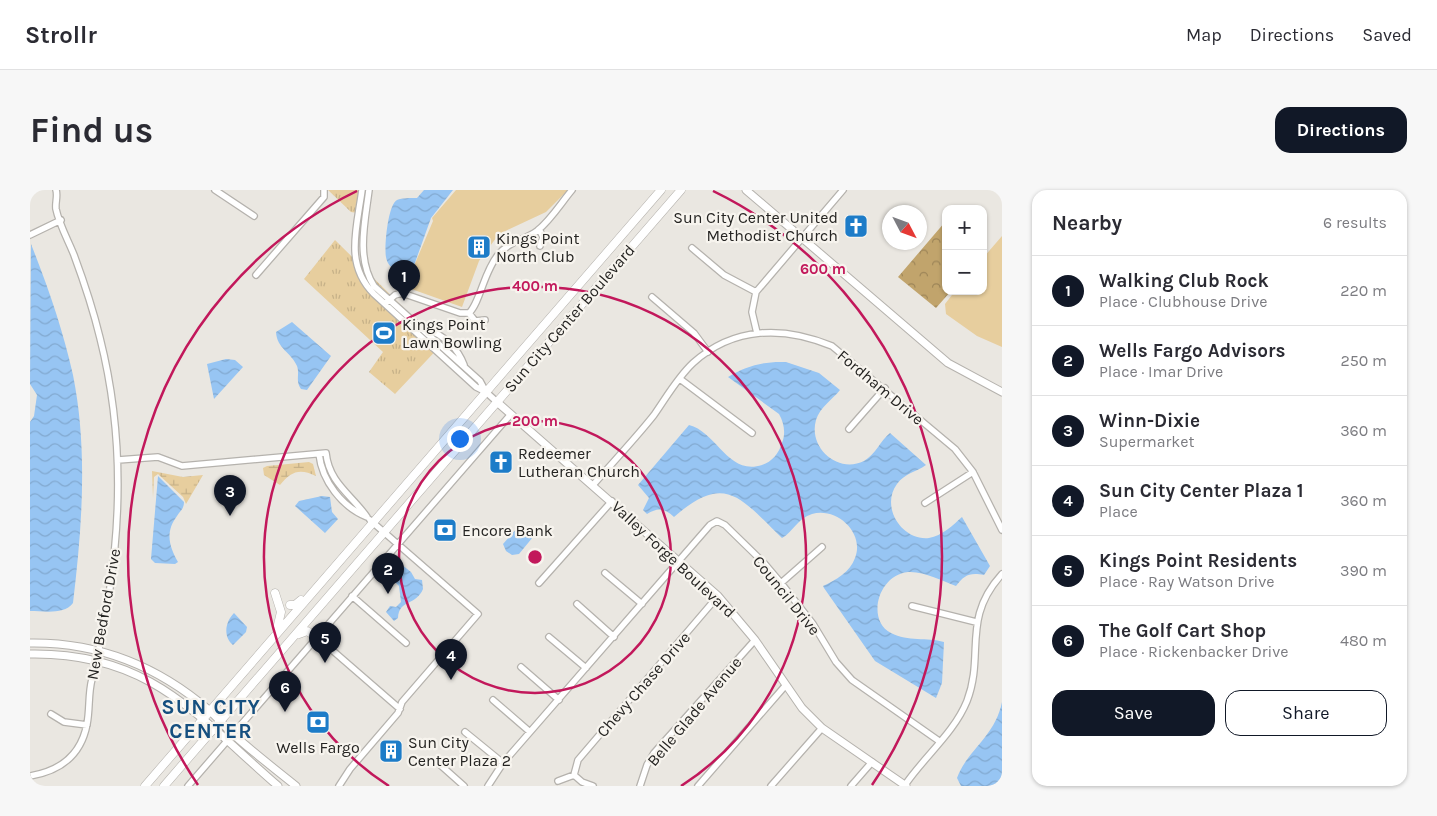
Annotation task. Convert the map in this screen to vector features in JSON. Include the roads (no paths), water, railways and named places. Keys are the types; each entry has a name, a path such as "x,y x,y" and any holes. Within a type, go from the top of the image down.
{"main road":[{"name":"Sun City Center Boulevard","path":"145,786 334,567 370,520 486,392 661,190"},
{"name":"Sun City Center Boulevard","path":"164,786 681,190"},
{"path":"290,605 300,601 334,567"},
{"path":"271,640 279,625 281,616 275,593"},
{"path":"296,611 304,626 314,635"},
{"path":"312,617 311,627 314,635"},
{"path":"294,638 304,631 314,635"}],"street":[{"name":"New Bedford Drive","path":"30,776 57,769 71,757 81,742 87,725 91,682 100,650 114,570 118,508 118,460 112,395 101,339 90,301 55,208 56,190"},
{"path":"214,190 254,216"},
{"path":"256,274 324,197 324,190"},
{"path":"362,190 355,243 355,265 366,286 421,326 480,381 486,392"},
{"path":"369,190 363,255 364,267 374,286 387,302 476,387 486,392 497,402"},
{"path":"469,313 490,265 499,253 508,244 539,228 572,190"},
{"path":"746,190 948,363 1002,392"},
{"path":"757,333 752,312 756,292 843,190"},
{"path":"30,235 60,220"},
{"path":"539,228 544,237 540,246"},
{"path":"692,248 724,275 756,292"},
{"path":"387,302 402,293 460,313 469,313"},
{"path":"652,297 694,332 708,352"},
{"path":"469,313 475,321 485,320"},
{"name":"Fordham Drive","path":"593,485 653,416 692,364 708,352 733,339 757,333 786,332 809,336 832,346 885,388 955,449 972,472 1002,530"},
{"path":"680,379 752,433"},
{"path":"849,429 885,388"},
{"name":"Valley Forge Boulevard","path":"497,402 680,560 718,596 755,640 802,708 822,728 906,785"},
{"path":"233,734 314,635 352,596 511,414"},
{"path":"118,460 158,457 182,466 326,453 329,468 337,484 370,520 478,614 402,702 400,708 350,769 339,786"},
{"path":"319,454 322,471 333,491 357,513 370,520"},
{"path":"925,504 972,472"},
{"path":"540,583 612,501"},
{"name":"Council Drive","path":"488,786 503,763 710,525 718,521 725,525 764,563 781,583 812,624 836,662 852,680 940,741"},
{"path":"781,583 822,547"},
{"path":"605,573 642,604"},
{"path":"906,785 956,720 966,702 972,683 976,622 988,592 1002,574"},
{"path":"352,596 406,642"},
{"name":"Chevy Chase Drive","path":"574,775 578,760 718,596"},
{"path":"577,604 614,637"},
{"path":"912,606 976,622"},
{"path":"314,635 400,708"},
{"path":"550,637 586,668"},
{"name":"Belle Glade Avenue","path":"640,786 647,765 654,753 755,640"},
{"path":"278,786 183,702 153,683 131,672 97,660 75,656 30,654 30,643 54,643 100,650 136,662 158,674 210,711 233,734 296,786"},
{"path":"521,667 559,700"},
{"path":"698,786 785,686"},
{"path":"493,700 530,732"},
{"path":"51,714 64,722 87,725"},
{"path":"772,786 822,728"},
{"path":"465,732 503,763"},
{"path":"188,786 227,741"},
{"path":"438,762 464,786"},
{"path":"851,786 872,762"},
{"path":"558,781 574,775 582,782 593,786"}],"water":[{"path":"424,190 453,190 431,218 412,271 402,274 392,268 387,260 387,226 391,209 397,200 417,198"},
{"path":"31,244 65,342 78,403 81,432 81,518 73,603 69,607 53,612 30,611 30,422 34,416 37,395 30,384"},
{"path":"292,322 331,356 307,390 301,389 299,386 297,366 277,338 276,332"},
{"path":"226,359 235,360 243,367 214,399 207,364"},
{"path":"770,362 786,362 819,373 840,390 823,407 816,420 816,440 827,456 844,464 864,461 872,455 890,433 926,465 900,480 892,493 891,503 896,521 910,534 929,538 943,533 962,517 990,566 984,575 968,575 956,586 920,573 908,572 898,575 889,581 883,589 877,609 883,627 891,633 904,638 944,642 942,683 936,698 875,661 824,588 823,586 838,578 850,567 857,549 852,531 839,518 831,514 812,514 799,522 782,538 744,502 720,493 707,495 692,503 674,517 668,512 661,510 655,510 647,514 643,510 649,498 638,485 689,425 699,429 731,459 740,464 750,467 762,465 775,457 781,447 784,436 783,424 779,414 728,377 756,365"},
{"path":"158,476 184,502 183,508 173,522 170,533 172,550 178,562 175,564 155,563 151,559"},
{"path":"322,496 330,497 332,512 338,519 325,533 295,506 299,501"},
{"path":"518,527 529,529 533,537 519,554 512,555 506,551 503,544"},
{"path":"397,561 411,572 415,579 422,580 423,589 416,598 401,608 398,618 394,621 386,612 390,606 396,607 401,602 399,586 395,582 385,581 382,578"},
{"path":"234,613 247,627 246,632 233,645 228,638 226,629"},
{"path":"1002,702 1002,786 961,786 957,778 967,759 993,725"}],"place":[{"name":"Sun City Center United Methodist Church","path":"856,226"},
{"name":"Kings Point North Club","path":"479,247"},
{"name":"Walking Club Rock","path":"404,301"},
{"name":"Kings Point Lawn Bowling","path":"384,333"},
{"name":"Redeemer Lutheran Church","path":"501,462"},
{"name":"Winn-Dixie","path":"230,516"},
{"name":"Encore Bank","path":"445,530"},
{"name":"Wells Fargo Advisors","path":"388,594"},
{"name":"Kings Point Residents","path":"325,663"},
{"name":"Sun City Center Plaza 1","path":"451,680"},
{"name":"The Golf Cart Shop","path":"285,712"},
{"name":"Wells Fargo","path":"318,722"},
{"name":"Sun City Center Plaza 2","path":"391,751"}],"district":[{"name":"SUN CITY CENTER","path":"211,719"}]}
